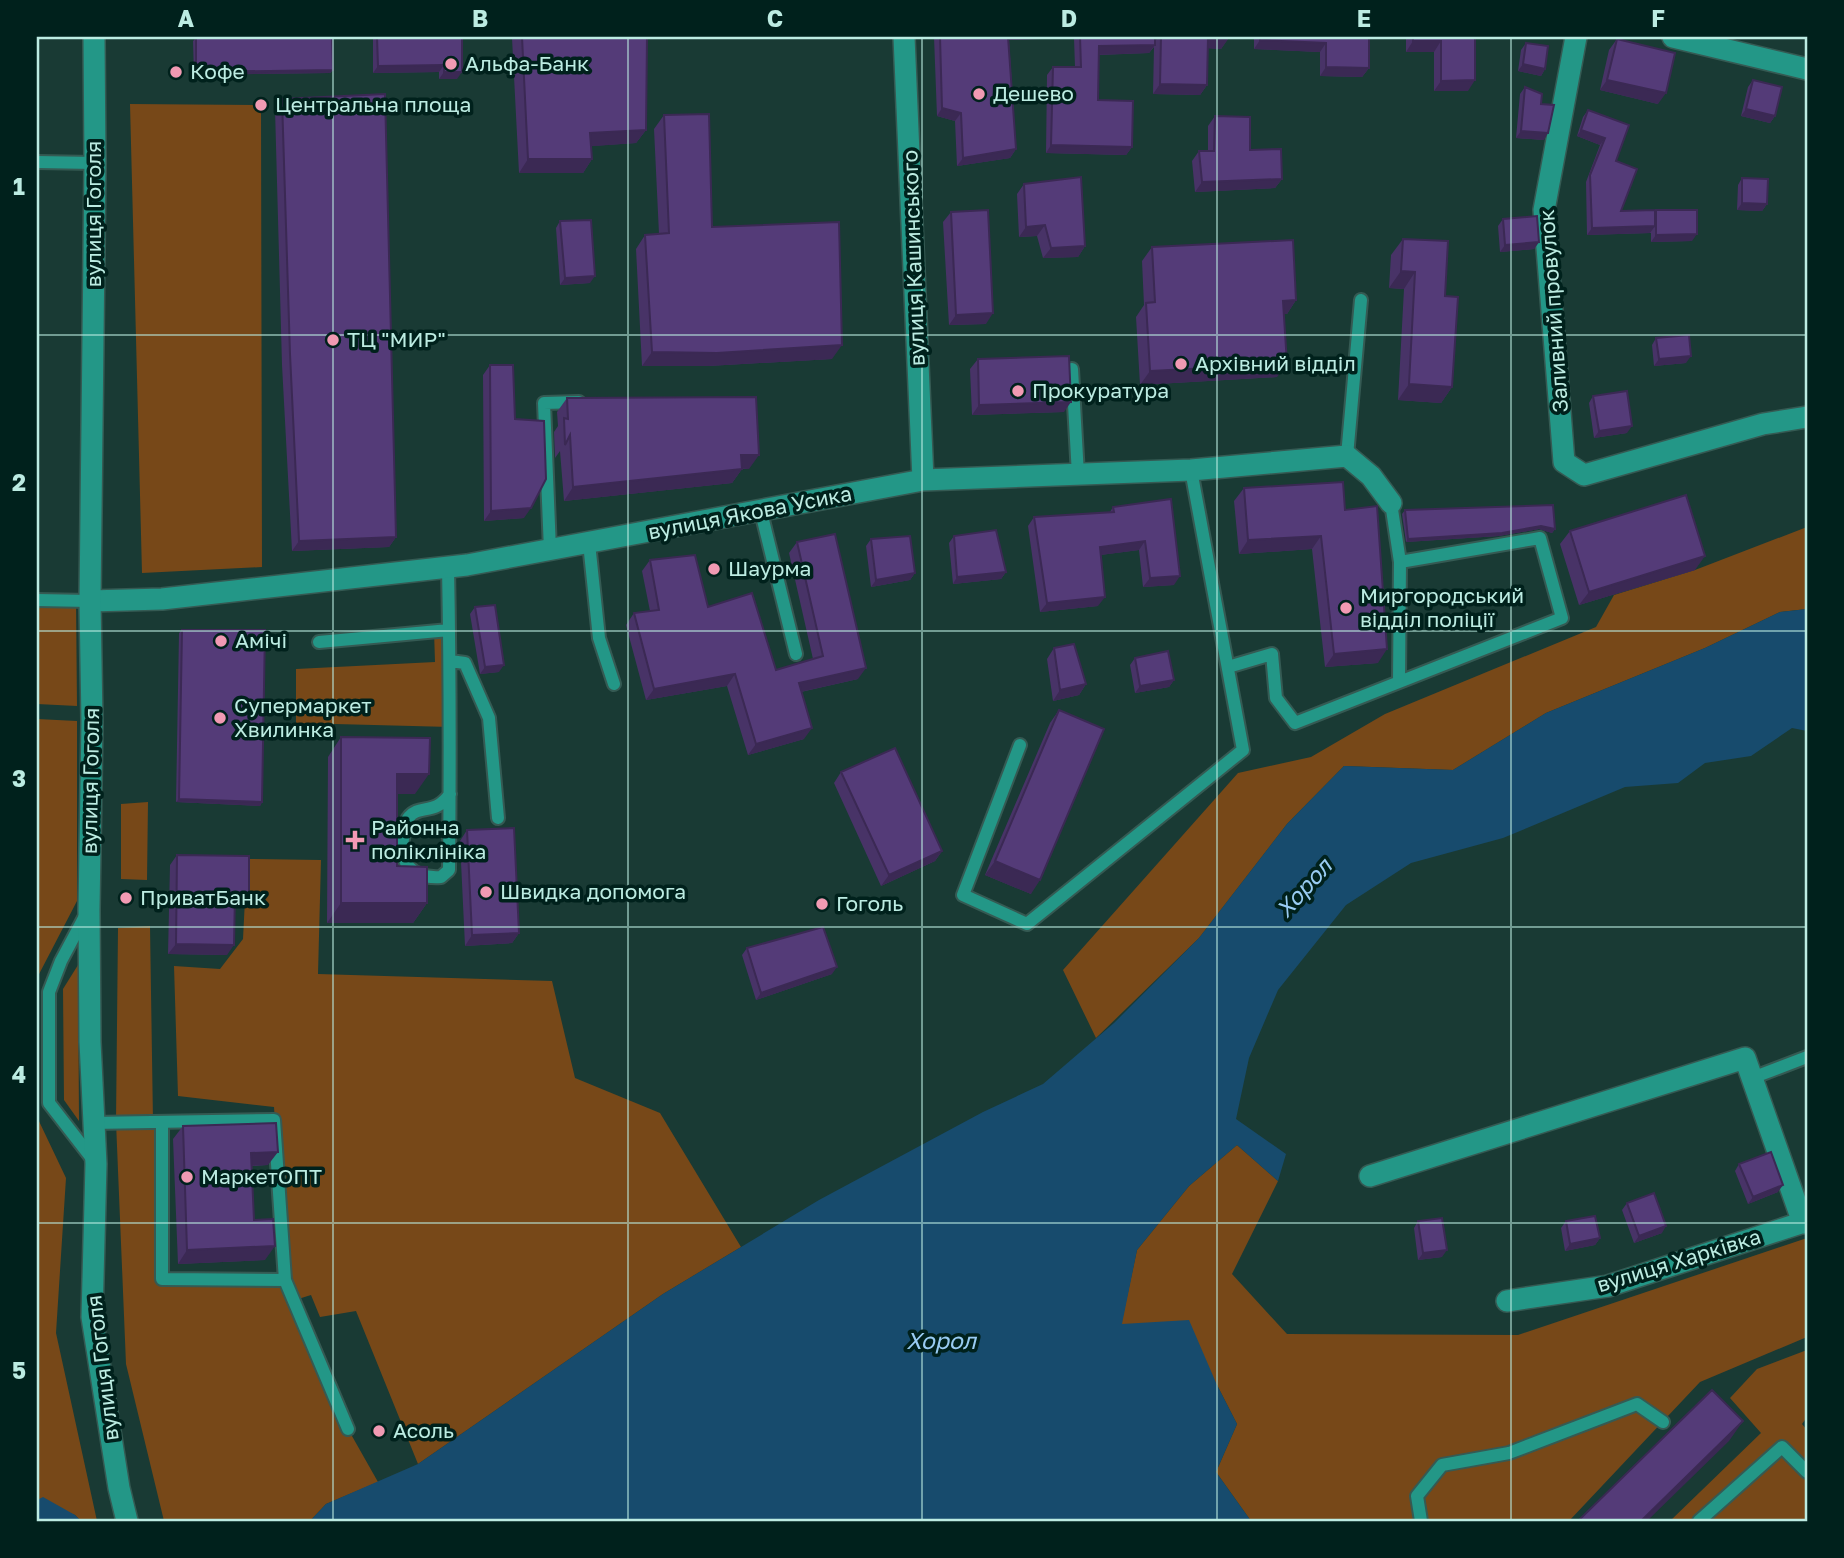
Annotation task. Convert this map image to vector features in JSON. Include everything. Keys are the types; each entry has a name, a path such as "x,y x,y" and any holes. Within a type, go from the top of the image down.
{"street":[{"name":"вулиця Гоголя","path":"94,37 89,909 92,1122 96,1164 92,1317 119,1488 127,1521"},
{"name":"вулиця Кашинського","path":"904,37 923,480"},
{"name":"Заливний провулок","path":"1576,37 1544,211 1564,462 1584,475 1763,424 1807,417"},
{"path":"1673,37 1807,69"},
{"name":"вулиця Якова Усика","path":"90,601 162,599 448,567 761,512 923,480 1191,470 1347,456"},
{"path":"1347,456 1371,476 1391,503"},
{"path":"1370,1176 1745,1058 1805,1222"},
{"name":"вулиця Харківка","path":"1507,1301 1608,1286 1805,1222"}],"lane":[{"path":"37,162 95,163"},
{"path":"1347,456 1361,300"},
{"path":"1072,369 1078,475"},
{"path":"550,550 544,403 586,402"},
{"path":"1020,745 963,895 1027,924 1243,750 1191,470"},
{"path":"1391,503 1400,562 1399,681"},
{"path":"761,512 796,654"},
{"path":"1228,667 1272,654 1276,698 1295,723 1562,618 1540,538 1400,562"},
{"path":"589,543 599,638 614,684"},
{"path":"448,567 450,661 450,794 449,870 441,877 419,876 408,867 403,858 401,845 408,817 443,804 450,794"},
{"path":"37,600 90,601"},
{"path":"319,642 449,629"},
{"path":"450,661 465,663 489,718 498,818"},
{"path":"89,909 61,961 49,992 49,1103 96,1164"},
{"path":"1752,1078 1807,1057"},
{"path":"92,1122 274,1120 285,1280 348,1429"},
{"path":"162,1122 162,1279 285,1280"},
{"path":"1421,1521 1416,1496 1442,1465 1509,1453 1637,1404 1662,1422"},
{"path":"1699,1521 1782,1447 1807,1472"}],"shaded area":[{"path":"130,104 261,105 262,567 142,573"},
{"path":"1807,527 1807,609 1780,612 1705,648 1546,713 1453,770 1344,766 1287,824 1199,938 1096,1038 1063,970 1238,773 1311,757 1385,714 1596,627 1614,595 1695,570"},
{"path":"37,600 76,601 77,706 37,704"},
{"path":"449,630 451,727 296,723 296,669 435,662 434,631"},
{"path":"37,719 77,721 77,901 37,978"},
{"path":"148,802 147,880 121,879 121,804"},
{"path":"247,859 321,860 318,974 552,981 575,1078 660,1113 741,1247 663,1294 418,1464 356,1311 320,1317 311,1295 295,1300 348,1429 378,1482 326,1504 310,1521 164,1521 126,1364 116,1122 118,928 150,926 153,1121 162,1122 162,1279 285,1280 274,1107 178,1096 174,966 220,969 243,939"},
{"path":"78,965 79,1121 64,1100 63,989"},
{"path":"37,1117 66,1178 56,1333 97,1521 81,1521 75,1515 37,1500"},
{"path":"1237,1145 1278,1181 1232,1274 1287,1334 1518,1335 1807,1238 1807,1337 1700,1382 1569,1521 1251,1521 1216,1472 1237,1424 1217,1385 1121,1325 1137,1250 1189,1186"},
{"path":"1807,1350 1807,1417 1802,1424 1807,1430 1807,1521 1670,1521 1761,1433 1730,1398 1757,1369"}],"water":[{"name":"Хорол","path":"1807,609 1807,731 1792,728 1751,756 1705,763 1678,783 1625,787 1503,838 1411,863 1346,905 1278,990 1249,1058 1236,1119 1286,1154 1278,1181 1237,1145 1189,1186 1137,1250 1122,1324 1189,1320 1237,1424 1216,1472 1251,1521 310,1521 326,1504 418,1464 663,1294 819,1200 983,1112 1043,1084 1114,1023 1199,938 1287,824 1344,766 1453,770 1546,713 1705,648 1780,612"},
{"path":"43,1497 81,1521 37,1521 37,1500"}],"building":[{"path":"332,37 333,70 196,72 196,38"},
{"path":"377,37 462,37 462,72 444,72 444,65 378,66"},
{"path":"522,37 647,37 646,130 590,133 592,159 528,159"},
{"path":"940,37 1008,37 1016,149 963,158 961,113 942,108"},
{"path":"1080,37 1155,37 1155,45 1099,46 1098,100 1133,101 1132,147 1051,145 1053,67 1081,67"},
{"path":"1161,37 1229,38 1208,38 1207,85 1160,84"},
{"path":"1260,37 1369,37 1369,68 1326,67 1326,43 1260,40"},
{"path":"1413,37 1475,37 1475,80 1441,81 1441,41 1413,41"},
{"path":"1617,39 1675,53 1666,93 1607,80"},
{"path":"1526,43 1548,46 1545,69 1523,64"},
{"path":"1753,80 1782,87 1775,116 1746,109"},
{"path":"1525,87 1542,94 1541,104 1554,105 1548,133 1521,131"},
{"name":"ТЦ \"МИР\"","path":"385,94 396,537 299,541 282,99"},
{"path":"1588,110 1629,125 1616,161 1637,169 1621,211 1655,210 1655,226 1592,228 1590,175 1605,138 1581,130"},
{"path":"709,114 712,227 839,222 842,345 717,353 652,352 645,235 669,233 664,115"},
{"path":"1215,116 1250,117 1250,150 1281,149 1282,179 1202,182 1199,151 1214,151"},
{"path":"1081,177 1085,246 1051,248 1045,225 1026,227 1024,184"},
{"path":"1742,178 1768,179 1767,204 1742,203"},
{"path":"988,210 993,313 956,315 951,212"},
{"path":"1656,210 1697,210 1697,234 1656,235"},
{"path":"1537,216 1539,242 1505,245 1503,219"},
{"path":"591,220 595,276 565,278 560,221"},
{"path":"1403,239 1448,241 1445,296 1458,297 1452,387 1409,384 1415,272 1401,271"},
{"path":"1293,240 1296,300 1283,301 1287,364 1150,371 1146,303 1155,302 1152,247"},
{"path":"1689,335 1691,356 1659,359 1656,338"},
{"path":"1069,356 1071,402 979,405 978,359"},
{"path":"490,365 513,365 515,419 544,421 546,479 531,508 491,511"},
{"path":"1627,391 1632,426 1599,431 1593,396"},
{"path":"756,397 759,455 741,455 742,469 573,487 570,435 565,445 564,418 568,419 567,398"},
{"name":"Миргородський відділ поліції","path":"1343,482 1345,510 1377,506 1387,649 1334,654 1321,536 1248,540 1244,488"},
{"path":"1686,495 1705,556 1589,592 1570,531"},
{"path":"1171,499 1180,576 1150,578 1145,541 1100,547 1105,597 1047,603 1034,517 1114,512 1113,507"},
{"path":"1553,505 1555,529 1541,526 1502,533 1408,539 1405,510"},
{"path":"996,530 1006,572 957,577 954,536"},
{"path":"835,534 866,668 799,683 812,728 756,744 735,674 654,689 634,613 659,610 650,560 695,555 708,607 752,593 776,670 823,656 797,542"},
{"path":"910,536 915,573 876,580 871,539"},
{"path":"495,605 504,665 485,667 475,607"},
{"name":"Супермаркет Хвилинка","path":"182,630 265,630 262,802 179,799"},
{"path":"1074,644 1086,684 1060,690 1054,648"},
{"path":"1168,651 1174,680 1140,686 1135,658"},
{"path":"1059,710 1104,729 1040,880 995,861"},
{"name":"Районна поліклініка","path":"341,737 430,738 429,774 397,774 397,866 427,867 427,903 341,903"},
{"path":"895,748 942,851 889,875 841,772"},
{"name":"Швидка допомога","path":"514,828 519,933 472,935 467,830"},
{"path":"177,855 249,856 249,893 235,893 234,945 176,944"},
{"path":"823,927 837,967 761,993 747,948"},
{"path":"276,1123 278,1152 251,1153 254,1220 273,1219 275,1246 187,1250 183,1126"},
{"path":"1771,1152 1783,1185 1753,1197 1739,1164"},
{"path":"1654,1193 1666,1226 1639,1236 1627,1203"},
{"path":"1595,1216 1600,1238 1570,1244 1566,1221"},
{"path":"1442,1218 1447,1250 1423,1253 1418,1221"},
{"path":"1712,1390 1743,1421 1641,1521 1578,1521"}],"place":[{"name":"Альфа-Банк","path":"451,64"},
{"name":"Кофе","path":"176,72"},
{"name":"Дешево","path":"979,94"},
{"name":"Центральна площа","path":"261,105"},
{"name":"ТЦ \"МИР\"","path":"333,340"},
{"name":"Архівний відділ","path":"1181,364"},
{"name":"Прокуратура","path":"1018,391"},
{"name":"Шаурма","path":"714,569"},
{"name":"Миргородський відділ поліції","path":"1346,608"},
{"name":"Амічі","path":"221,641"},
{"name":"Супермаркет Хвилинка","path":"220,718"},
{"name":"Районна поліклініка","path":"355,840"},
{"name":"Швидка допомога","path":"486,892"},
{"name":"ПриватБанк","path":"126,898"},
{"name":"Гоголь","path":"822,904"},
{"name":"МаркетОПТ","path":"187,1177"},
{"name":"Асоль","path":"379,1431"}]}
